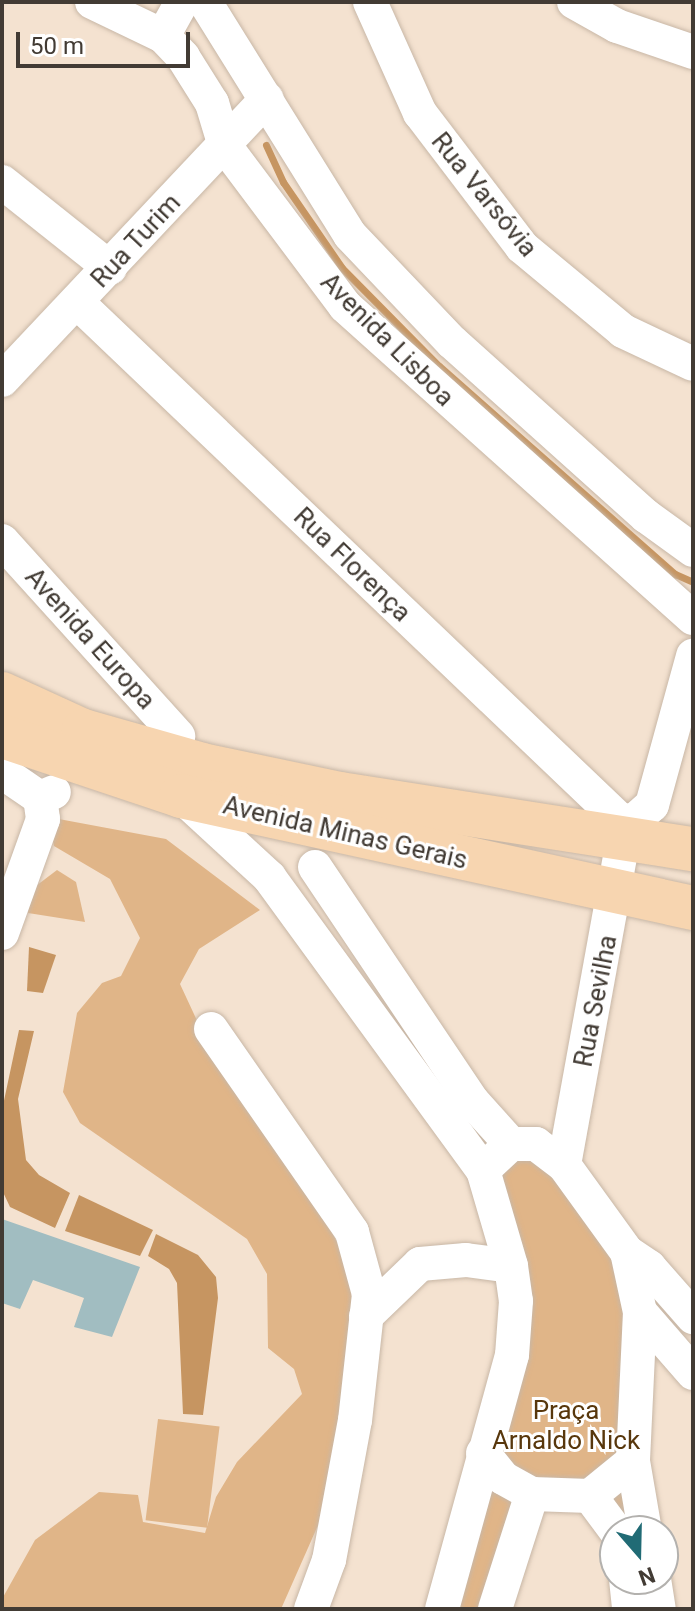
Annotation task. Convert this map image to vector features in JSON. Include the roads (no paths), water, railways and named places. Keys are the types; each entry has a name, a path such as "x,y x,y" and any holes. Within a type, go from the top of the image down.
{"main road":[{"name":"Avenida Minas Gerais","path":"2,694 83,731 202,765 340,794 626,829 693,849"},
{"name":"Avenida Minas Gerais","path":"2,736 181,796 616,894 693,908"}],"street":[{"name":"Avenida Lisboa","path":"92,2 163,36 212,103 225,146 345,306 693,618"},
{"path":"163,36 182,2"},
{"name":"Avenida Lisboa","path":"205,2 350,235 391,280 589,465 693,550"},
{"name":"Rua Varsóvia","path":"370,2 420,113 522,247 623,331 693,364"},
{"path":"574,2 621,14 693,52"},
{"name":"Rua Turim","path":"2,380 78,303 267,99"},
{"path":"2,182 110,268"},
{"name":"Rua Florença","path":"78,303 626,829"},
{"name":"Avenida Europa","path":"2,541 178,736"},
{"path":"626,829 652,805 693,656"},
{"path":"2,772 45,803 2,933"},
{"path":"181,796 269,877 483,1170 511,1266 516,1301 512,1355 483,1453 466,1536 442,1609"},
{"name":"Rua Sevilha","path":"564,1165 626,829"},
{"path":"315,867 473,1102 511,1144"},
{"path":"211,1029 352,1232 383,1255 420,1264 466,1260 511,1266"},
{"path":"483,1170 511,1144 536,1144 564,1165 627,1252 649,1267 693,1317"},
{"path":"311,1609 332,1545 355,1420 369,1294 352,1232"},
{"path":"627,1252 640,1312 633,1461 642,1515"},
{"path":"366,1316 420,1264"},
{"path":"640,1312 693,1373"},
{"path":"483,1453 503,1478 532,1494 590,1496 633,1461"},
{"path":"495,1609 532,1494"},
{"path":"590,1496 604,1515"}],"waterway":[{"path":"266,145 283,182 342,268 439,366 675,574 693,582"}],"park label":[{"name":"Praça Arnaldo Nick","path":"566,1426"}]}
